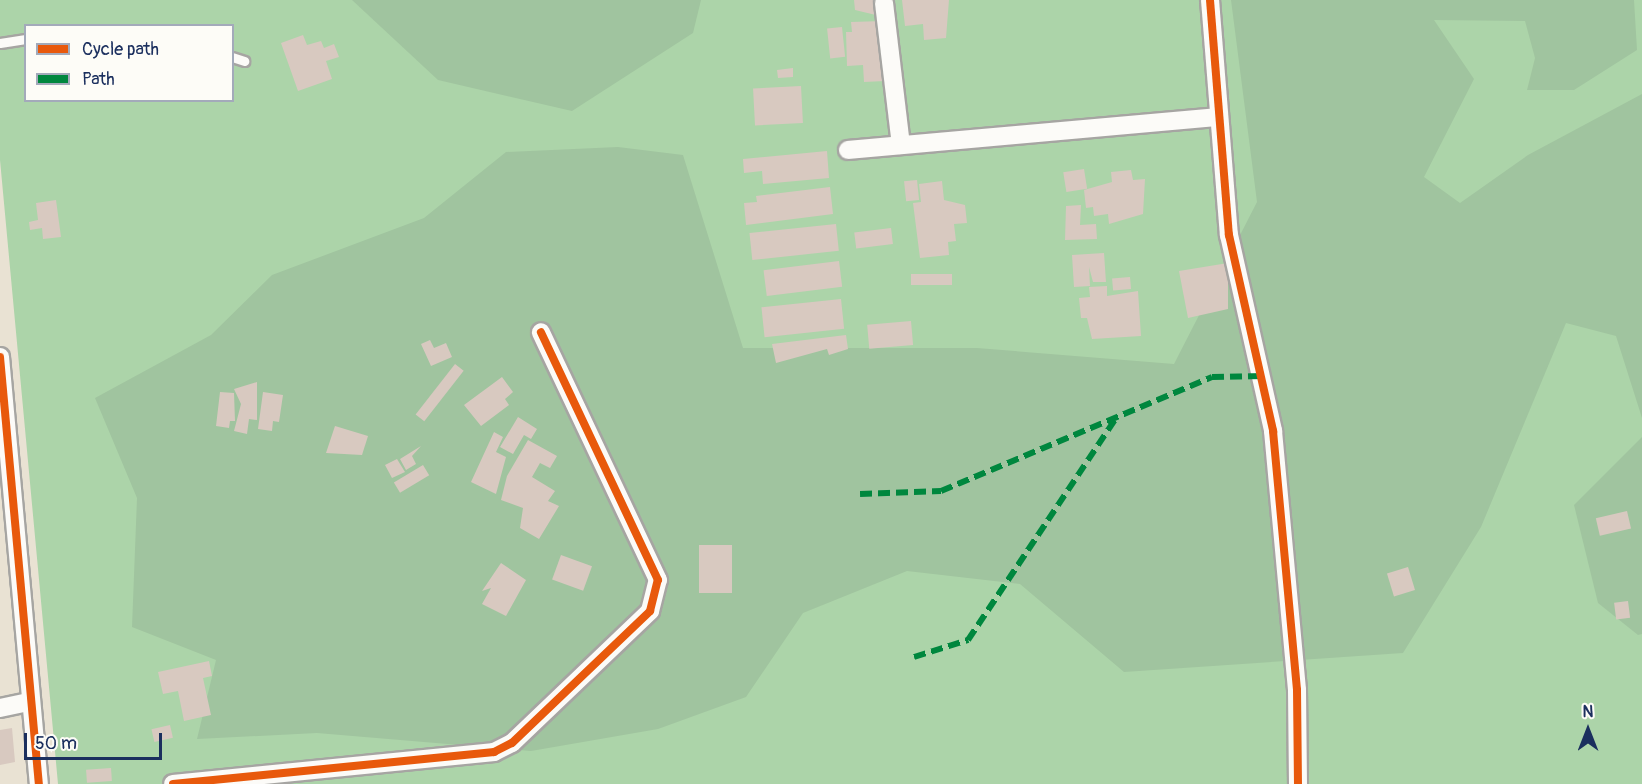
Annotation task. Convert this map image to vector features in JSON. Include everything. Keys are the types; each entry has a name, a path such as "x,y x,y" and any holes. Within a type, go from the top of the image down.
{"street":[{"path":"1210,0 1229,235 1273,431 1297,690 1298,784"},
{"path":"884,3 901,145"},
{"path":"848,150 1219,117"},
{"path":"173,784 494,752 512,743 650,611 658,580 542,332"},
{"path":"0,357 28,702 39,784"},
{"path":"0,708 28,702"}],"lane":[{"path":"0,43 24,39"},
{"path":"234,58 244,61"}],"green space":[{"path":"0,0 1642,0 1642,784 58,784 0,160"},
{"path":"352,0 701,0 693,33 572,111 438,80"},
{"path":"1231,0 1634,0 1637,50 1574,90 1527,90 1535,58 1525,21 1434,20 1474,79 1424,177 1460,203 1528,155 1642,94 1642,418 1616,336 1566,323 1481,527 1403,653 1124,672 1020,584 907,571 803,613 746,697 658,729 531,751 317,733 197,739 216,660 132,627 137,498 95,398 211,335 272,275 424,218 506,152 618,147 683,155 743,348 977,348 1174,364 1257,202"},
{"path":"1642,437 1642,634 1638,635 1598,603 1574,505"}],"building":[{"path":"854,0 879,0 880,16 855,10"},
{"path":"902,0 949,0 946,38 924,40 923,24 905,26"},
{"path":"883,21 885,81 864,82 863,65 847,66 846,32 852,32 851,22"},
{"path":"842,27 845,57 830,58 827,29"},
{"path":"303,35 307,45 321,41 324,48 334,44 339,57 326,61 332,79 298,91 281,43"},
{"path":"793,68 793,77 778,78 777,70"},
{"path":"801,86 803,123 755,125 753,89"},
{"path":"827,151 829,178 763,184 762,171 744,173 743,159"},
{"path":"1084,169 1087,189 1066,192 1063,172"},
{"path":"1131,170 1133,180 1145,179 1143,214 1109,224 1108,214 1094,216 1093,207 1086,208 1084,190 1112,182 1111,172"},
{"path":"917,180 919,200 906,201 904,181"},
{"path":"942,181 944,200 965,205 967,223 954,224 956,241 948,242 949,255 920,258 913,203 921,202 919,184"},
{"path":"830,187 833,214 746,225 744,203 757,202 756,196"},
{"path":"56,200 61,237 43,239 42,228 30,230 29,222 38,220 36,203"},
{"path":"1081,205 1080,225 1096,224 1097,239 1065,240 1066,206"},
{"path":"836,224 839,251 752,260 749,233"},
{"path":"891,228 893,244 856,248 854,233"},
{"path":"1104,253 1106,282 1093,282 1089,267 1090,286 1074,287 1072,255"},
{"path":"839,261 842,287 767,296 764,270"},
{"path":"1228,263 1228,309 1188,318 1179,271"},
{"path":"911,274 952,274 952,285 911,285"},
{"path":"1130,277 1131,289 1113,291 1112,279"},
{"path":"1107,286 1107,296 1138,291 1141,336 1092,339 1087,318 1081,318 1079,298 1090,297 1089,287"},
{"path":"841,299 844,329 765,337 761,307"},
{"path":"911,321 913,345 869,349 867,325"},
{"path":"846,335 848,349 829,355 827,349 776,363 772,344"},
{"path":"430,340 434,348 446,343 452,357 431,366 421,344"},
{"path":"455,364 464,371 424,421 416,414"},
{"path":"502,377 513,392 505,399 509,405 481,426 464,405"},
{"path":"257,382 257,420 249,419 247,434 234,431 241,404 234,389"},
{"path":"220,392 234,393 235,421 230,421 229,428 216,426"},
{"path":"263,392 283,395 279,422 273,421 272,431 258,429"},
{"path":"518,417 537,429 531,439 524,435 513,454 500,447"},
{"path":"335,426 368,436 362,455 326,453"},
{"path":"494,432 503,437 496,452 506,457 496,494 471,482"},
{"path":"528,440 557,456 550,468 540,463 532,477 555,491 548,501 559,506 539,539 520,528 523,508 501,500 507,476"},
{"path":"421,446 412,456 416,464 406,470 400,459"},
{"path":"397,459 405,472 392,478 385,465"},
{"path":"423,465 429,475 400,493 394,483"},
{"path":"1627,511 1631,529 1600,536 1596,518"},
{"path":"699,545 732,545 732,593 699,593"},
{"path":"561,555 592,566 583,591 552,579"},
{"path":"501,563 526,580 506,616 482,604 491,588 482,591"},
{"path":"1408,567 1415,590 1394,596 1387,573"},
{"path":"1628,601 1630,618 1616,620 1614,603"},
{"path":"209,661 212,676 203,678 211,715 184,721 178,691 163,694 158,672"},
{"path":"170,725 173,738 154,742 151,729"},
{"path":"12,728 15,762 0,765 0,730"},
{"path":"111,768 112,781 87,783 86,770"}],"marked path":[{"path":"860,494 941,491 1212,377 1265,376"},
{"path":"914,657 968,640 1116,418"}],"cycle path":[{"path":"1210,0 1229,235 1273,431 1297,690 1298,784"},
{"path":"173,784 494,752 512,743 650,611 658,580 541,332"},
{"path":"0,357 39,784"}]}
